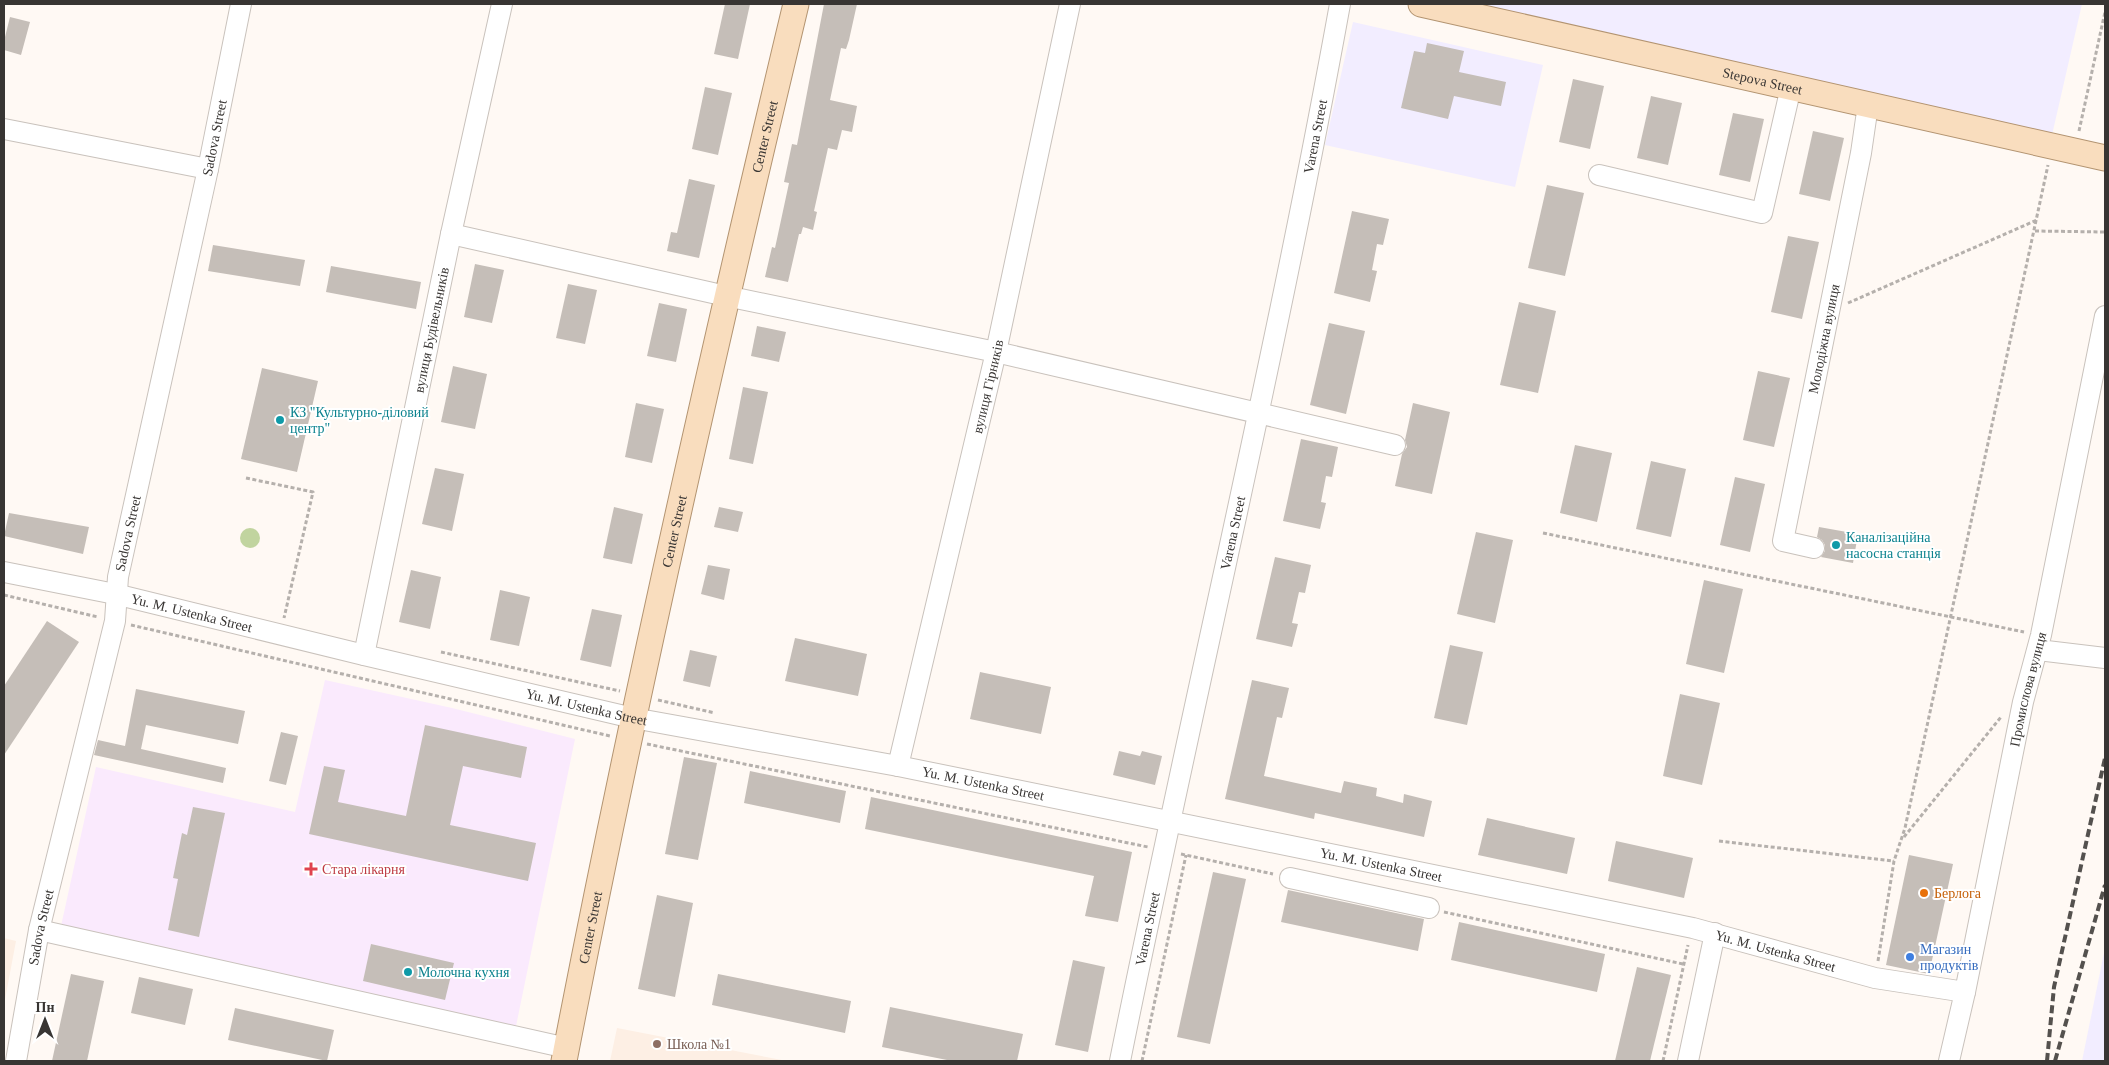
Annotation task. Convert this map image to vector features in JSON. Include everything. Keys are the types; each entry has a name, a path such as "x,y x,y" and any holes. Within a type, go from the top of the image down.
{"main road":[{"name":"Center Street","path":"565,1054 633,718 726,296 796,4"},
{"name":"Stepova Street","path":"1420,4 2105,158"}],"street":[{"name":"Sadova Street","path":"16,1061 39,930 115,621 115,594 208,169 240,4"},
{"name":"вулиця Будівельників","path":"364,655 451,234 502,4"},
{"name":"вулиця Гірників","path":"898,766 996,352 1070,4"},
{"name":"Varena Street","path":"1120,1061 1170,821 1259,414 1340,4"},
{"path":"1599,175 1762,213 1791,88"},
{"name":"Молодіжна вулиця","path":"1814,548 1783,542 1861,153 1868,105"},
{"path":"4,129 208,169"},
{"path":"451,234 726,296 996,352 1395,446"},
{"name":"Промислова вулиця","path":"1948,1061 1965,992 2021,710 2039,642 2105,316"},
{"name":"Yu. M. Ustenka Street","path":"4,572 115,594 633,718 898,766 1693,928 1875,978 1965,992"},
{"path":"2039,642 2105,658"},
{"path":"1290,878 1429,908"},
{"path":"39,930 565,1054"},
{"path":"1688,1061 1715,933"}],"path":[{"path":"2074,151 2105,12"},
{"path":"1875,978 1894,861 1903,838 1952,618 2050,160"},
{"path":"1830,312 2037,220"},
{"path":"2035,231 2105,232"},
{"path":"246,478 313,492 283,619"},
{"path":"1543,533 1952,618 2039,642"},
{"path":"1903,838 2001,717"},
{"path":"1719,841 1894,861"},
{"path":"1142,1061 1186,855"},
{"path":"1429,908 1683,964"},
{"path":"1663,1061 1683,964 1693,928"}],"shaded area":[{"path":"1476,4 2082,4 2052,135"},
{"path":"1353,22 1543,65 1515,187 1325,145"},
{"name":"Стара лікарня","path":"325,680 452,708 575,739 516,1026 61,926 96,767 295,812"},
{"path":"4,938 16,941 4,1005"},
{"path":"2105,948 2105,1061 2082,1061"},
{"name":"Школа №1","path":"617,1028 787,1061 610,1061"}],"green space":[{"path":"250,528 257,531 260,538 257,545 250,548 243,545 240,538 243,531"}],"building":[{"path":"725,4 750,4 738,59 714,54"},
{"path":"824,4 857,4 846,49 841,48 830,100 857,106 852,132 842,130 837,150 828,148 814,211 817,212 813,230 803,227 801,234 799,234 788,282 765,277 772,247 775,248 789,183 784,182 792,144 797,145"},
{"path":"10,17 30,22 21,55 4,50 4,41"},
{"path":"1427,43 1464,51 1459,72 1506,82 1501,106 1454,96 1448,119 1401,108 1414,51 1425,53"},
{"path":"1573,79 1604,86 1590,149 1559,142"},
{"path":"705,87 732,93 718,155 692,149"},
{"path":"1651,96 1682,103 1668,165 1637,158"},
{"path":"1733,113 1764,119 1750,182 1719,175"},
{"path":"1813,131 1844,138 1830,201 1799,194"},
{"path":"689,179 715,185 699,258 667,251 671,232 677,233"},
{"path":"1547,185 1584,193 1565,276 1528,268"},
{"path":"1352,211 1389,219 1383,245 1377,244 1372,270 1377,271 1370,302 1334,293"},
{"path":"1788,236 1819,242 1802,319 1771,312"},
{"path":"213,245 305,260 300,286 208,271"},
{"path":"475,264 504,270 492,323 464,317"},
{"path":"331,266 421,282 416,309 326,292"},
{"path":"568,284 597,290 585,344 556,338"},
{"path":"1519,302 1556,311 1538,393 1500,385"},
{"path":"659,303 687,309 676,362 647,356"},
{"path":"1329,323 1365,331 1346,414 1310,405"},
{"path":"757,326 786,332 779,362 751,356"},
{"path":"453,366 487,374 475,429 441,422"},
{"name":"КЗ \"Культурно-діловий центр\"","path":"262,368 318,381 297,472 241,459"},
{"path":"1758,371 1790,378 1774,447 1743,440"},
{"path":"743,387 768,392 753,464 729,459"},
{"path":"636,403 664,409 652,463 625,457"},
{"path":"1413,403 1450,412 1432,494 1395,486 1402,454 1407,447 1405,440"},
{"path":"1301,439 1338,447 1332,477 1326,476 1321,502 1326,503 1320,529 1283,521"},
{"path":"1575,445 1612,453 1597,522 1560,513"},
{"path":"1651,461 1686,469 1671,537 1636,529"},
{"path":"435,468 464,474 452,531 422,524"},
{"path":"1735,477 1765,484 1750,552 1720,545"},
{"path":"614,507 643,514 632,564 603,558"},
{"path":"719,507 743,512 738,532 714,527"},
{"path":"9,513 89,527 83,554 4,536"},
{"name":"Каналізаційна насосна станція","path":"1819,527 1858,534 1853,563 1821,557 1825,551 1825,545 1817,537"},
{"path":"1476,532 1513,540 1495,623 1457,614"},
{"path":"1275,557 1311,565 1305,593 1299,592 1292,623 1298,624 1292,647 1256,639"},
{"path":"708,565 730,569 724,600 701,594"},
{"path":"411,570 441,577 430,629 399,622"},
{"path":"1704,580 1743,589 1724,673 1686,664"},
{"path":"500,590 530,597 519,646 490,640"},
{"path":"592,609 622,615 611,667 580,660"},
{"path":"47,621 79,642 4,755 4,686"},
{"path":"795,638 867,654 858,696 785,681"},
{"path":"1450,645 1483,652 1467,725 1434,718"},
{"path":"690,650 717,656 710,687 683,681"},
{"path":"980,672 1051,687 1041,734 970,719"},
{"path":"1252,680 1289,688 1282,718 1277,717 1264,776 1341,793 1344,781 1377,788 1376,796 1403,803 1404,794 1432,801 1424,837 1315,813 1314,819 1225,799"},
{"path":"136,689 245,711 238,744 146,725 141,749 226,768 223,783 94,755 98,740 125,746"},
{"path":"1680,694 1720,703 1702,785 1663,776"},
{"path":"425,725 527,747 521,778 463,766 450,825 536,843 528,881 309,834 324,766 345,770 338,802 406,816"},
{"path":"281,732 298,736 286,785 269,781"},
{"path":"1119,751 1140,756 1142,751 1162,756 1155,785 1113,775"},
{"path":"684,757 717,763 698,860 665,854"},
{"path":"750,771 846,791 840,823 744,803"},
{"path":"871,797 1132,852 1118,922 1085,916 1094,876 865,829"},
{"path":"193,807 225,813 199,937 168,930 178,879 173,878 182,833 187,835"},
{"path":"1487,818 1575,838 1567,874 1478,855"},
{"path":"1616,841 1693,858 1684,898 1608,881"},
{"name":"Берлога","path":"1909,855 1953,864 1929,974 1886,965"},
{"path":"1213,872 1246,879 1210,1044 1177,1037"},
{"path":"1288,890 1424,919 1418,951 1281,922"},
{"path":"657,895 693,903 675,997 638,989"},
{"path":"1459,922 1605,954 1597,992 1451,960"},
{"name":"Молочна кухня","path":"371,944 454,963 445,1000 363,981"},
{"path":"1073,960 1105,967 1088,1052 1055,1045"},
{"path":"1637,967 1671,975 1650,1061 1615,1061"},
{"path":"71,974 104,981 87,1061 52,1061"},
{"path":"718,974 851,1001 845,1033 712,1005"},
{"path":"139,977 193,989 185,1025 131,1013"},
{"path":"890,1007 1023,1034 1017,1061 952,1061 882,1047"},
{"path":"235,1008 334,1030 327,1061 228,1040"}],"railway":[{"path":"2047,1061 2054,987 2105,758"},
{"path":"2055,1061 2105,885"}],"place":[{"name":"КЗ \"Культурно-діловий центр\"","path":"280,420"},
{"name":"Каналізаційна насосна станція","path":"1836,545"},
{"name":"Стара лікарня","path":"311,869"},
{"name":"Берлога","path":"1924,893"},
{"name":"Магазин продуктів","path":"1910,957"},
{"name":"Молочна кухня","path":"408,972"},
{"name":"Школа №1","path":"657,1044"}]}
